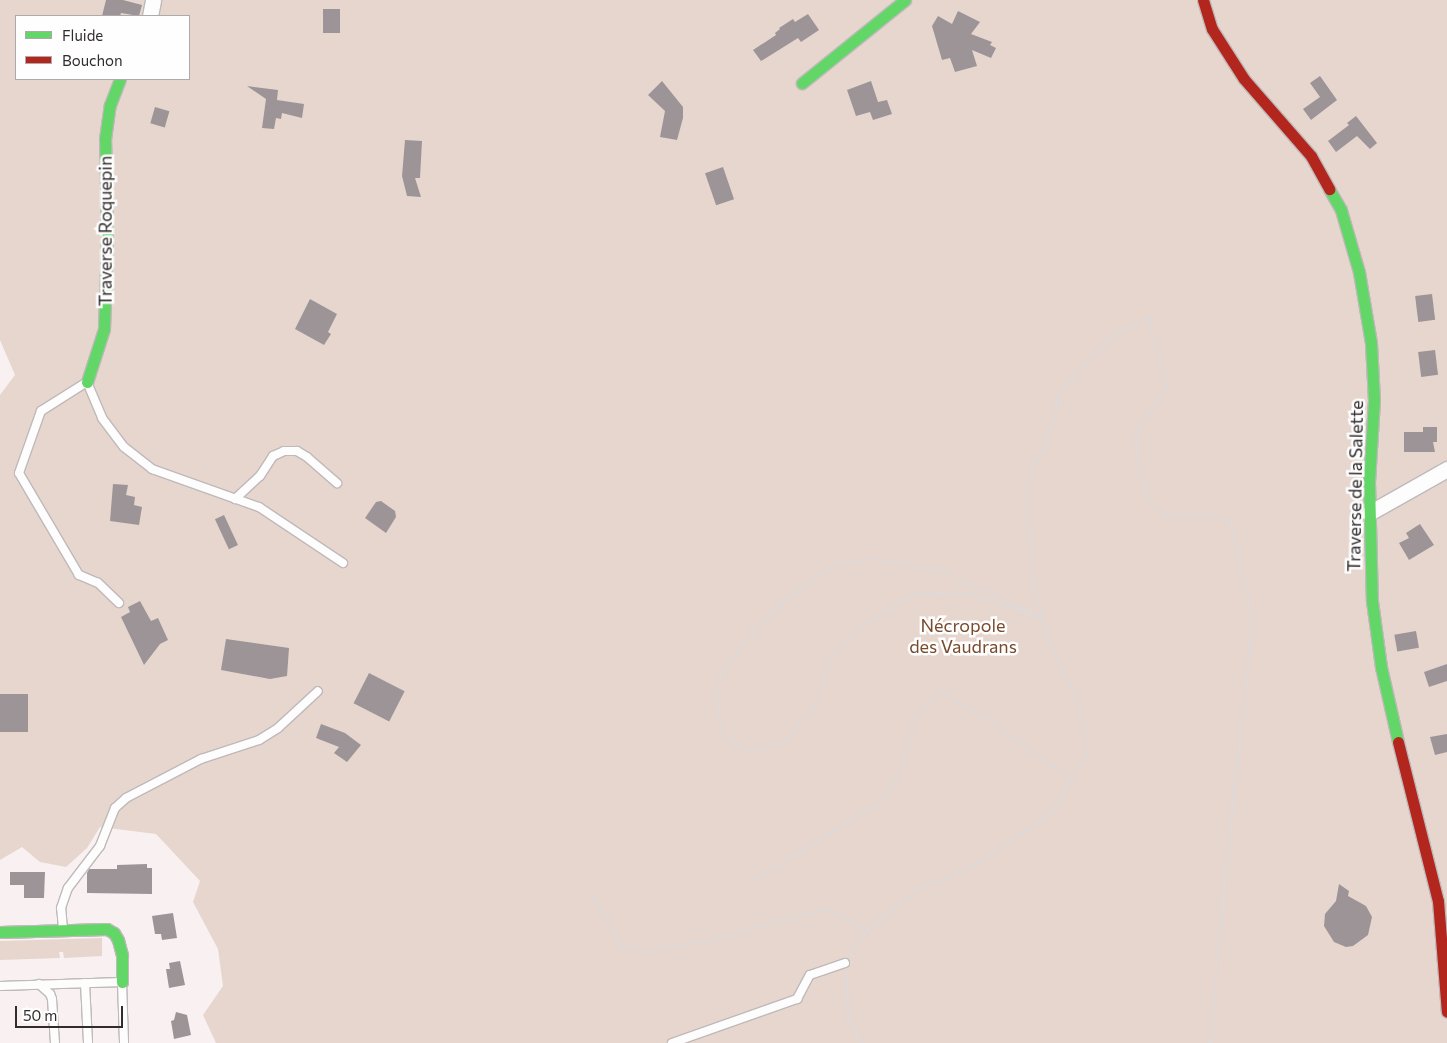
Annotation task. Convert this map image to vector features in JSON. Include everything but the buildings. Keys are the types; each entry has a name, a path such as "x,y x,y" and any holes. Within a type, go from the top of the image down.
{"street":[{"path":"150,15 152,0"},
{"path":"802,83 905,0"},
{"name":"Traverse de la Salette","path":"1203,0 1212,29 1244,79 1311,156 1341,210 1359,272 1371,343 1374,400 1369,482 1372,601 1381,667 1408,793 1438,901 1447,1012"},
{"name":"Traverse Roquepin","path":"87,382 104,329 107,239 105,139 110,104 120,80"},
{"path":"1370,513 1447,468"},
{"path":"0,932 107,929 114,933 122,955 122,982"}],"lane":[{"path":"119,603 98,583 79,576 19,472 41,411 87,382 102,418 124,447 152,469 258,507 343,563"},
{"path":"235,499 260,476 273,456 284,451 297,451 307,457 337,483"},
{"path":"63,929 61,908 68,888 100,846 115,808 126,798 200,759 259,740 278,728 318,691"},
{"path":"672,1043 797,999 810,975 845,963"},
{"path":"0,986 122,982 124,1043"},
{"path":"85,983 88,1043"},
{"path":"38,984 50,994 52,999 55,1043"}],"path":[{"path":"861,1043 849,1020 845,963 867,930 920,887 970,868 1050,814 1085,756 1081,710 1047,636 1033,584 1026,487 1053,422 1059,393 1111,336 1148,317 1166,390 1136,434 1141,470 1150,502 1168,517 1200,514 1230,521 1253,620 1210,1043"},
{"path":"870,558 941,570 1042,617 964,593 914,594 865,625 835,652 812,710 784,744 749,750 723,735 715,689 725,664 777,606 832,566 870,558"},
{"path":"754,880 881,801 903,768 914,720 940,690 991,721 1071,779"},
{"path":"594,897 623,947 653,951 708,940 827,908 867,930"}],"green space":[{"name":"Nécropole des Vaudrans","path":"0,0 1447,0 1447,1043 216,1043 203,1015 223,986 218,949 193,902 200,881 156,834 100,827 87,848 66,867 40,862 22,847 0,860 0,395 15,375 0,340"},
{"path":"102,938 102,956 64,958 63,952 59,952 60,958 0,960 0,941"}],"traffic: fast":[{"path":"802,83 905,0"},
{"path":"87,382 104,329 107,239 105,139 110,105 120,80"},
{"path":"1329,189 1341,210 1359,272 1371,343 1374,400 1369,482 1372,601 1381,667 1398,742"},
{"path":"0,932 107,929 114,933 118,940 122,955 122,982"}],"traffic: jam":[{"path":"1203,0 1212,29 1244,79 1311,156 1329,189"},
{"path":"1398,742 1438,901 1447,1012"}]}
